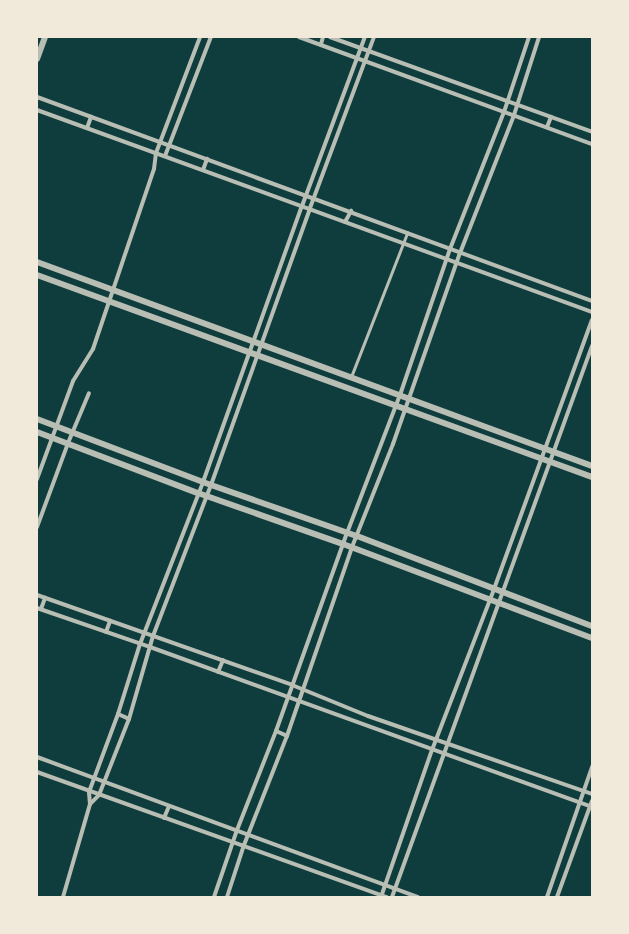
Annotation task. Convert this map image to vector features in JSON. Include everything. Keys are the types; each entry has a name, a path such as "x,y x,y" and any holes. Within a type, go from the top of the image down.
{"street":[{"path":"37,59 45,37"},
{"path":"165,156 211,37"},
{"path":"299,37 592,144"},
{"path":"321,44 323,37"},
{"path":"330,37 592,132"},
{"path":"63,897 90,804 89,792 118,714 140,644 203,482 306,195 359,58 365,37"},
{"path":"90,804 99,795 129,719 153,636 211,485 310,208 374,37"},
{"path":"214,897 237,830 276,731 347,533 400,395 450,249 504,112 530,37"},
{"path":"227,897 244,845 287,736 297,702 352,547 393,444 460,253 514,115 539,37"},
{"path":"37,479 73,381 93,350 154,169 156,153 199,39 208,44"},
{"path":"520,64 529,67"},
{"path":"467,98 470,88"},
{"path":"37,97 160,143 351,211 460,253 592,301"},
{"path":"37,110 310,208 592,312"},
{"path":"86,128 91,117"},
{"path":"547,127 551,117"},
{"path":"329,133 337,136"},
{"path":"203,170 207,159"},
{"path":"478,178 488,182"},
{"path":"267,193 271,183"},
{"path":"345,222 351,211"},
{"path":"37,262 592,466"},
{"path":"491,275 494,265"},
{"path":"37,275 592,477"},
{"path":"276,277 285,280"},
{"path":"560,300 563,290"},
{"path":"188,330 192,319"},
{"path":"382,896 436,739 490,600 592,320"},
{"path":"424,324 434,328"},
{"path":"392,897 448,744 472,673 503,593 592,346"},
{"path":"582,348 590,352"},
{"path":"37,527 72,432 89,393"},
{"path":"226,418 234,420"},
{"path":"37,419 211,485 357,536 592,626"},
{"path":"37,432 206,496 352,547 592,638"},
{"path":"383,441 393,444"},
{"path":"137,470 141,458"},
{"path":"528,495 537,498"},
{"path":"239,508 243,496"},
{"path":"360,499 369,503"},
{"path":"305,530 309,520"},
{"path":"184,531 192,534"},
{"path":"170,567 178,570"},
{"path":"327,587 337,590"},
{"path":"37,595 292,685 368,716 592,794"},
{"path":"45,598 39,609 150,647 297,702 591,807"},
{"path":"538,618 543,607"},
{"path":"106,632 110,621"},
{"path":"306,646 316,650"},
{"path":"218,672 223,660"},
{"path":"464,669 472,673"},
{"path":"118,714 129,719"},
{"path":"365,726 368,716"},
{"path":"276,731 287,736"},
{"path":"37,757 418,897"},
{"path":"547,897 592,767"},
{"path":"37,772 89,792 233,841 387,897"},
{"path":"557,897 592,801"},
{"path":"164,818 169,806"}],"lane":[{"path":"351,377 407,233"}]}
